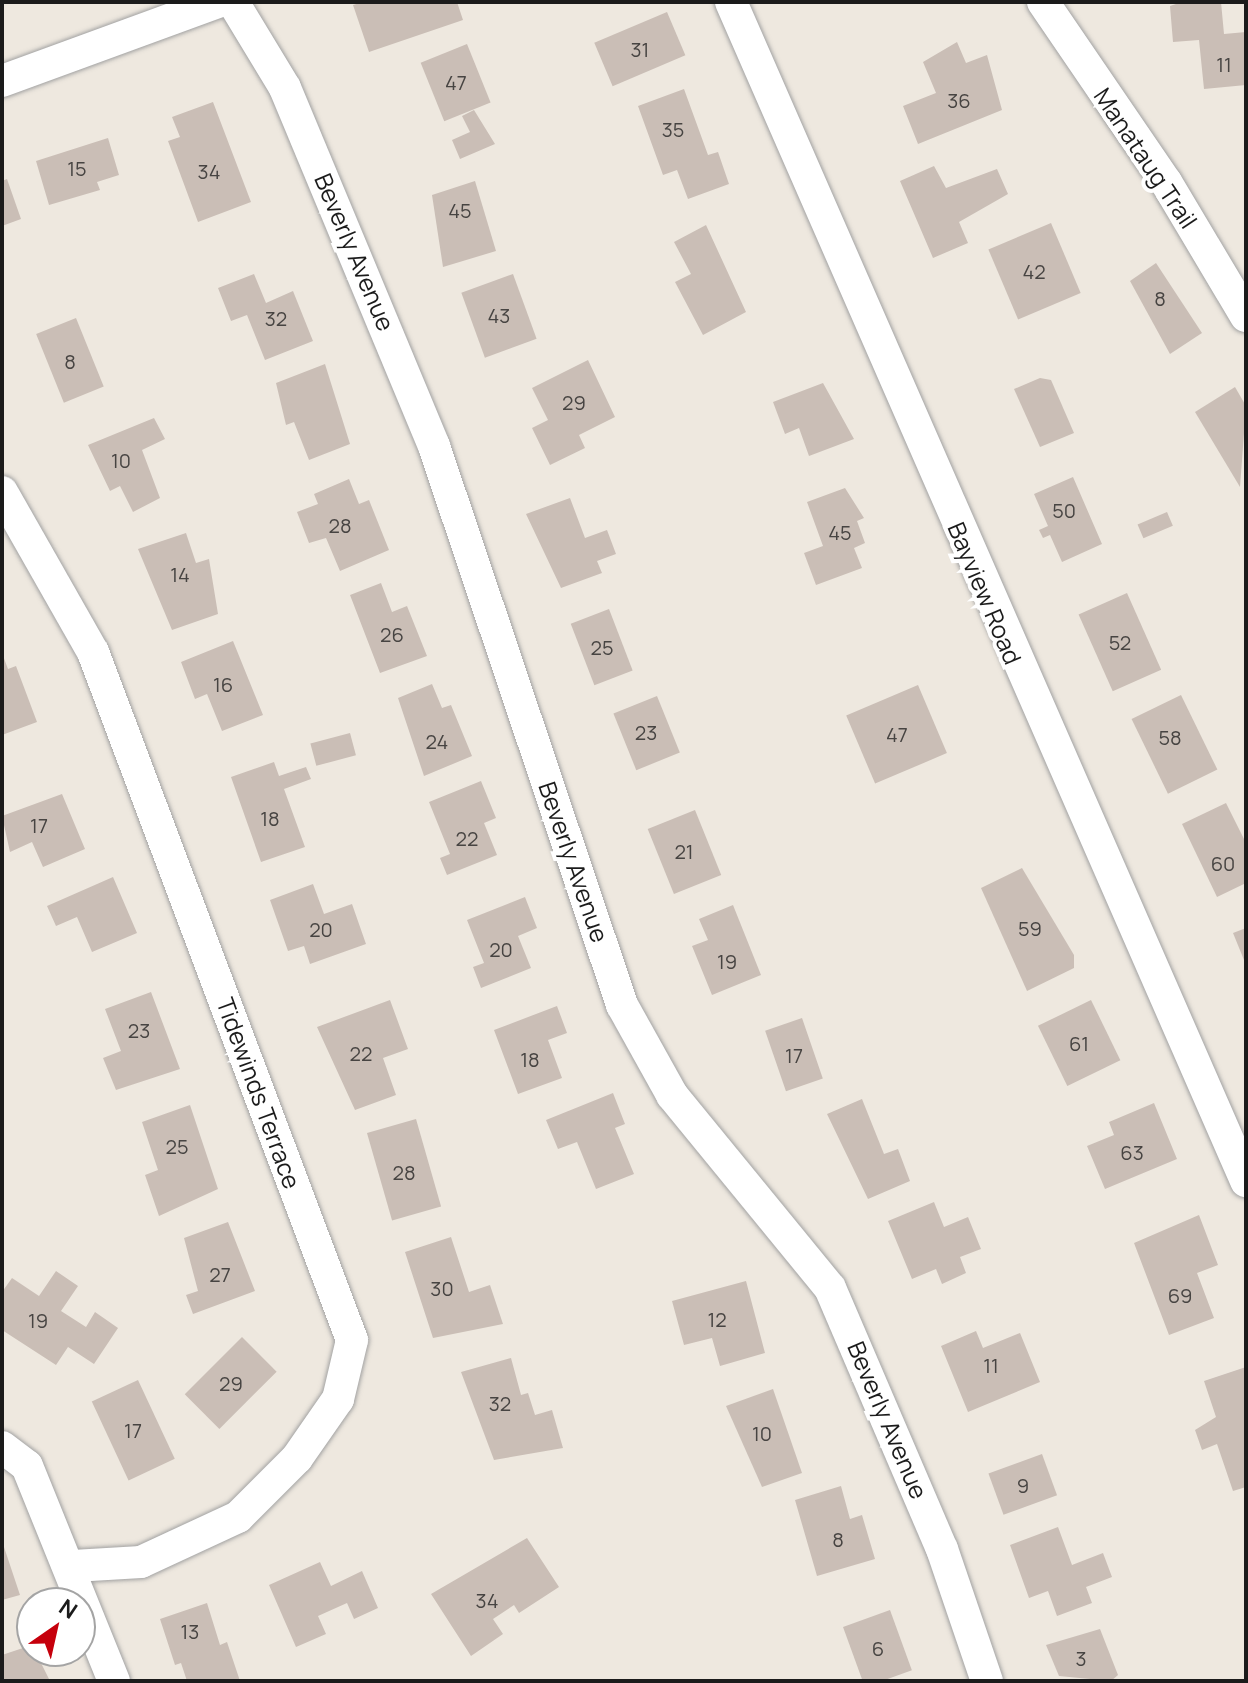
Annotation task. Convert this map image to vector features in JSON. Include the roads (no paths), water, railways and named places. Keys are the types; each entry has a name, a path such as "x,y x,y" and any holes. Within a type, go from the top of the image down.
{"street":[{"path":"2,81 218,2"},
{"name":"Beverly Avenue","path":"233,2 285,88 434,446 622,1005 672,1095 830,1288 942,1549 987,1681"},
{"name":"Bayview Road","path":"731,2 1246,1181"},
{"name":"Manataug Trail","path":"1043,2 1166,182 1246,316"},
{"name":"Tidewinds Terrace","path":"2,492 93,652 352,1340 338,1399 297,1458 238,1517 141,1562 73,1566"},
{"path":"2,1447 27,1466 73,1566 114,1681"}]}
